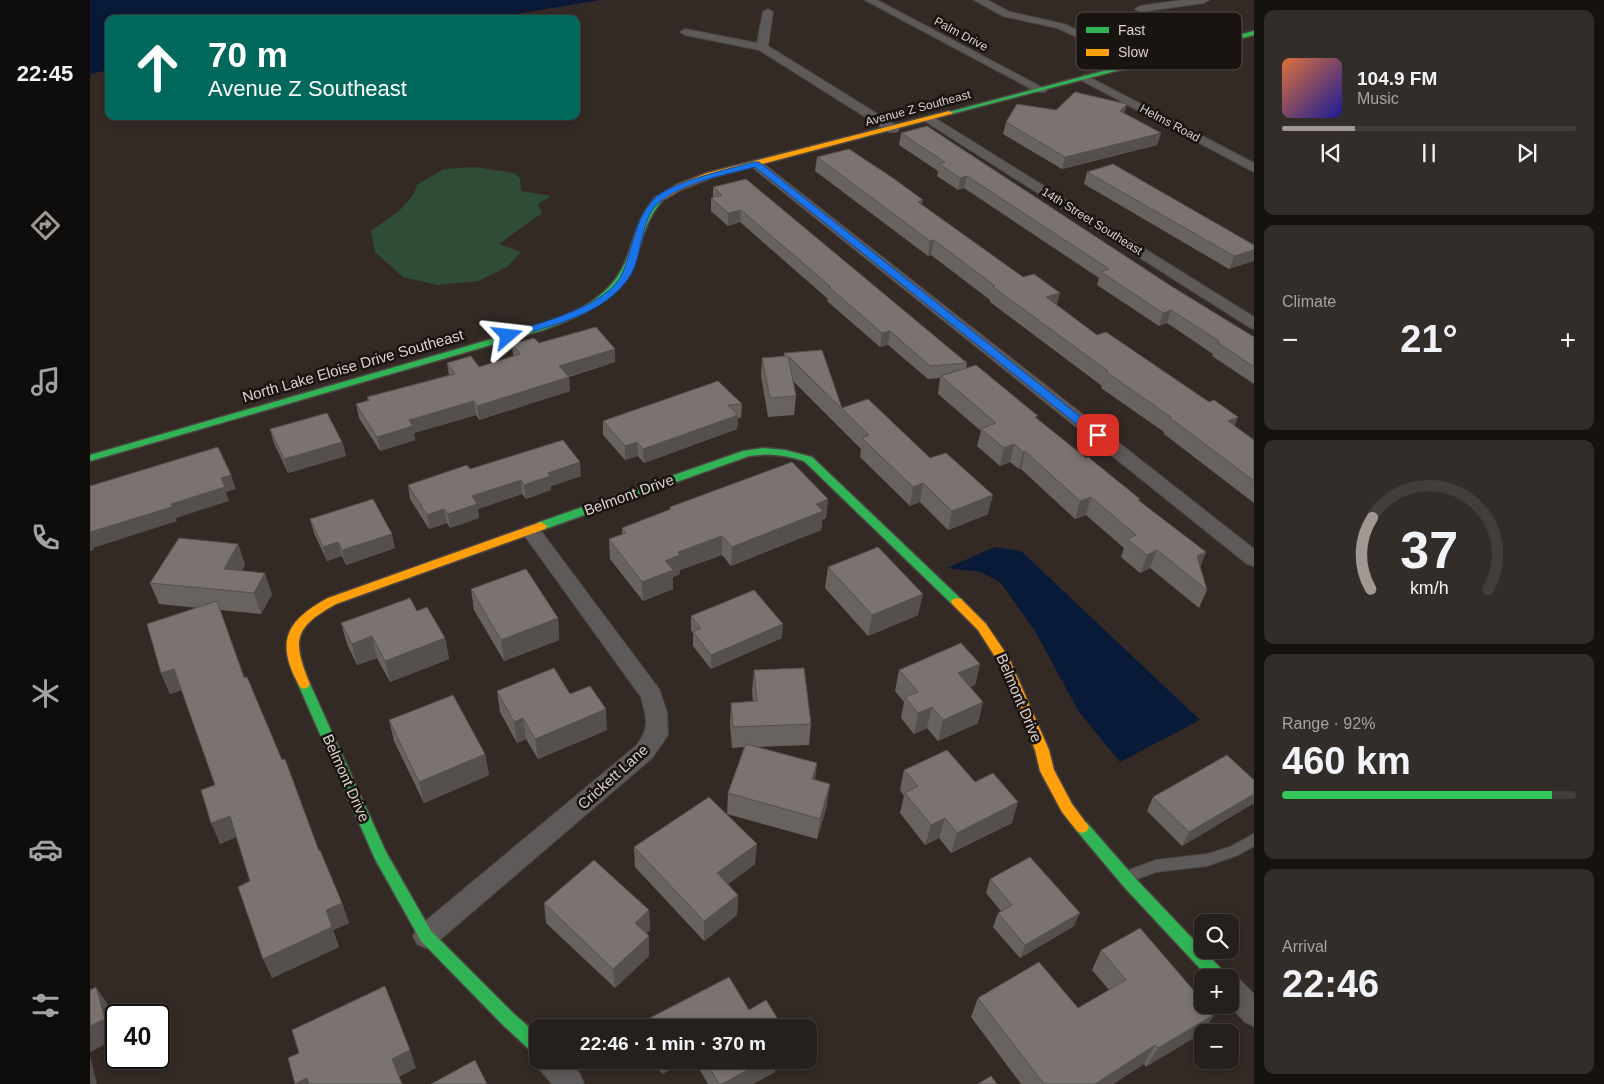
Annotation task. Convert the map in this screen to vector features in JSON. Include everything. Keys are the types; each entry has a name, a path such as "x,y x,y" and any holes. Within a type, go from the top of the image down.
{"street":[{"name":"Palm Drive","path":"870,0 1041,90"},
{"path":"979,0 1007,14 1060,26 1076,33"},
{"path":"1140,9 1204,0"},
{"path":"762,47 768,12"},
{"path":"684,32 762,47 893,128"},
{"name":"Avenue Z Southeast","path":"631,260 646,215 658,199 686,184 1116,70"},
{"name":"Helms Road","path":"1086,78 1254,168"},
{"name":"14th Street Southeast","path":"930,119 1254,324"},
{"path":"756,164 1254,559"},
{"name":"North Lake Eloise Drive Southeast","path":"90,458 566,318 590,307 611,292 626,275 631,260"},
{"name":"Belmont Drive","path":"529,1036 508,1019 426,936 380,855 295,664 290,647 293,632 300,620 332,601 746,453 764,450 808,459 982,627 1006,661 1057,790 1082,827 1126,878 1212,969"},
{"name":"Crickett Lane","path":"426,936 644,752 657,735 656,712 651,696 531,530"},
{"path":"1239,997 1254,1013"},
{"path":"558,1069 570,1084"}],"lane":[{"path":"1126,878 1156,866 1207,860 1254,840"}],"green space":[{"path":"475,167 514,173 520,178 521,191 551,196 538,204 542,213 499,244 521,252 507,267 478,281 437,285 403,277 375,252 371,231 399,211 411,198 418,184 444,169"}],"water":[{"path":"90,0 601,0 510,15 105,15 105,71 90,74"},
{"path":"995,547 1021,551 1200,720 1120,762 1079,712 1035,631 1001,583 981,572 947,568"}],"building":[{"path":"1075,92 1127,104 1120,111 1161,133 1065,157 1006,122 1017,104 1056,110"},
{"path":"927,126 1171,286 1254,337 1254,367 1217,342 1219,341 1171,310 1163,313 1101,272 1109,269 967,176 960,178 939,164 945,162 901,133"},
{"path":"849,149 923,200 918,202 1023,277 1034,274 1060,293 1046,297 1097,335 1106,332 1209,402 1214,400 1238,417 1228,421 1254,440 1254,481 1169,417 1171,417 1106,372 1108,371 993,287 995,286 934,240 930,241 817,157"},
{"path":"1113,164 1254,245 1254,250 1234,256 1087,172"},
{"path":"746,179 967,363 930,366 890,331 882,333 741,210 728,213 711,198 722,195 713,187"},
{"path":"596,327 615,349 559,366 569,377 477,406 474,401 409,420 413,426 377,437 356,404 370,400 367,397 455,374 447,363 471,356 479,367 520,354 512,344 534,338 539,343"},
{"path":"822,350 842,408 868,399 930,458 946,453 993,495 952,511 923,483 913,487 862,438 869,435 788,356 796,396 770,398 762,358 787,356 784,353"},
{"path":"976,365 1038,416 1035,417 1206,552 1197,556 1207,590 1157,550 1147,555 1127,539 1136,535 1091,497 1080,501 1025,451 1023,452 1014,444 1004,448 981,429 996,423 941,376"},
{"path":"718,381 742,404 728,405 738,415 643,449 637,442 625,446 603,421"},
{"path":"327,413 342,442 284,459 270,429"},
{"path":"563,440 580,462 548,473 550,476 524,485 521,480 472,496 477,504 448,514 444,509 427,515 408,485 467,465 470,469"},
{"path":"218,447 231,475 221,478 225,487 171,504 172,507 90,532 90,486"},
{"path":"792,462 828,499 816,504 823,511 732,547 722,536 678,552 680,555 665,561 673,570 642,582 609,539 626,533 622,528 671,509 670,507"},
{"path":"373,499 392,534 342,550 338,542 323,547 310,519"},
{"path":"179,538 238,544 224,569 265,573 254,593 150,583"},
{"path":"878,547 923,594 872,615 828,567"},
{"path":"526,569 558,618 501,640 471,589"},
{"path":"754,590 783,624 711,655 693,632 701,628 691,616"},
{"path":"410,598 417,611 427,607 445,638 385,661 372,636 352,644 341,623"},
{"path":"217,601 244,678 247,677 282,760 285,759 319,851 342,903 326,910 332,927 263,959 238,887 250,881 230,816 211,823 201,790 215,785 174,669 161,673 147,624"},
{"path":"961,643 980,664 958,673 983,702 943,720 932,707 918,713 905,697 918,692 899,670"},
{"path":"554,668 570,694 590,686 606,709 535,739 523,718 514,722 497,691"},
{"path":"804,668 811,724 733,727 731,703 757,701 754,670"},
{"path":"453,695 485,754 419,782 389,720"},
{"path":"746,744 817,763 812,779 830,784 820,819 728,793"},
{"path":"947,750 975,782 993,773 1018,802 957,833 945,818 931,825 905,793 918,786 904,770"},
{"path":"1227,755 1254,780 1254,794 1189,832 1153,797"},
{"path":"709,797 757,844 717,873 738,895 704,921 634,847"},
{"path":"1030,857 1080,913 1025,945 998,913 1012,905 990,879"},
{"path":"594,860 649,910 635,923 649,936 613,969 544,903"},
{"path":"1140,928 1194,991 1194,1014 1215,1014 1198,1024 1194,1024 1194,1027 1158,1048 1155,1045 1095,1084 1044,1084 978,998 1039,962 1078,1008 1126,980 1101,950"},
{"path":"729,977 749,1010 766,1000 778,1019 648,1019"},
{"path":"385,986 410,1050 392,1059 402,1084 309,1084 307,1078 295,1084 288,1058 299,1053 292,1030"},
{"path":"96,987 105,1019 90,1026 90,990"},
{"path":"475,1060 487,1084 431,1084"},
{"path":"710,1069 749,1069 722,1084 719,1084"},
{"path":"991,1076 997,1084 978,1084"}],"traffic: fast":[{"path":"1242,36 1254,33"},
{"path":"949,113 1113,70"},
{"path":"90,458 540,328 583,311 596,303 618,284 626,271 645,218 660,198"},
{"path":"541,526 747,453 763,451 785,453 808,459 957,602"},
{"path":"304,684 380,855 426,936 529,1038"},
{"path":"1082,827 1130,883 1211,969"}],"traffic: slow":[{"path":"660,198 679,187 710,175 949,113"},
{"path":"304,684 292,644 294,634 299,625 317,609 332,601 541,526"},
{"path":"957,602 982,627 1005,661 1042,750 1047,771 1067,808 1082,827"}],"route":[{"path":"508,336 566,318 590,307 611,292 626,275 646,215 658,199 686,184 756,164 1098,435"}]}
